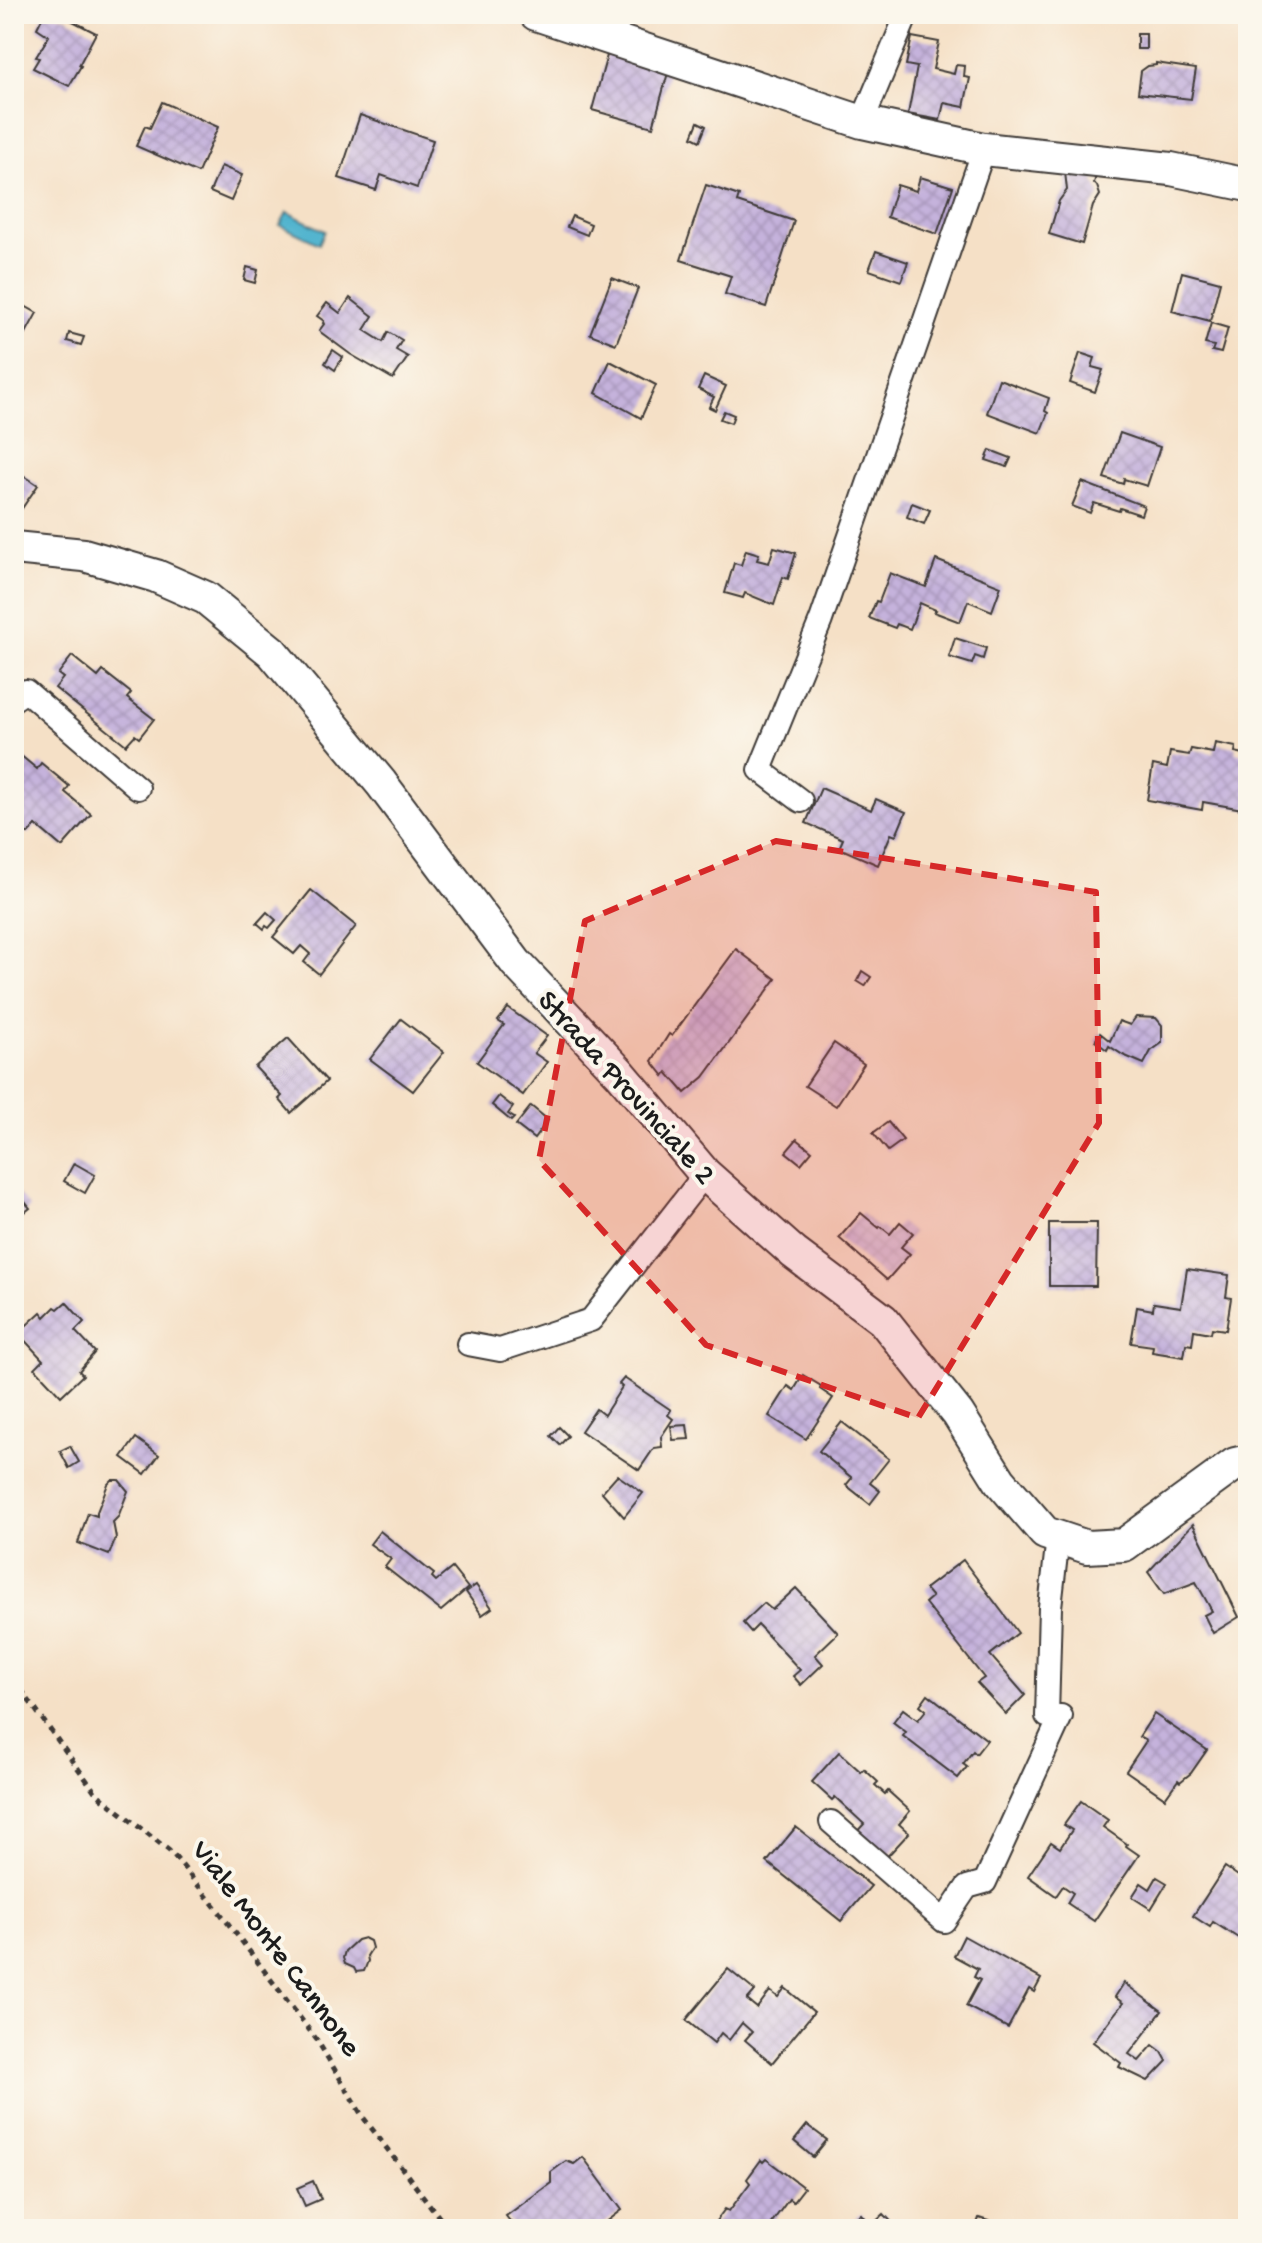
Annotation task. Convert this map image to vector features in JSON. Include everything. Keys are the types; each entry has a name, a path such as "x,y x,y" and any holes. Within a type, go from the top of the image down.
{"street":[{"path":"536,14 862,122 984,149 1171,169 1248,185"},
{"path":"862,122 907,14"},
{"path":"801,801 760,770 821,620 984,149"},
{"name":"Strada Provinciale 2","path":"14,548 84,555 156,576 206,598 272,652 381,783 516,963 620,1073 705,1174 794,1253 883,1320 958,1414 1000,1481 1045,1533 1087,1547 1124,1545 1235,1464 1248,1461"},
{"path":"14,699 26,691 138,788"},
{"path":"468,1344 500,1350 591,1320 705,1174"},
{"path":"831,1822 944,1921 967,1887 985,1882 1061,1716 1047,1716 1050,1607 1058,1537"}],"path":[{"name":"Viale Monte Cannone","path":"14,1680 96,1793 172,1853 221,1914 317,2040 363,2117 448,2229"}],"highlighted area":[{"path":"776,841 1096,892 1099,1123 918,1418 706,1345 539,1160 585,921"}],"water":[{"path":"287,212 325,231 319,244 280,225"}],"building":[{"path":"44,14 63,16 96,33 69,86 33,68 49,36 37,28"},
{"path":"1137,34 1146,34 1146,49 1137,49"},
{"path":"912,37 939,42 933,69 954,74 956,65 965,66 964,77 970,78 964,107 944,103 940,120 908,114 917,67 906,65"},
{"path":"609,48 669,69 653,127 592,110"},
{"path":"1156,63 1196,69 1191,99 1138,93 1141,71"},
{"path":"162,102 218,127 198,173 136,146 145,126 150,128"},
{"path":"360,115 433,140 417,188 381,175 376,190 339,178"},
{"path":"698,122 706,126 700,141 692,137"},
{"path":"221,166 242,175 231,201 210,192"},
{"path":"1065,172 1096,176 1094,183 1100,195 1093,206 1082,244 1049,234 1059,201 1067,190"},
{"path":"920,177 953,187 937,234 887,217 897,185 916,191"},
{"path":"706,185 739,196 737,202 794,221 766,307 725,294 731,276 681,260"},
{"path":"572,216 591,224 587,235 567,227"},
{"path":"876,251 908,262 901,281 869,270"},
{"path":"247,267 258,270 255,283 244,280"},
{"path":"1182,272 1220,282 1210,321 1172,311"},
{"path":"612,278 638,288 616,344 590,334"},
{"path":"350,298 373,316 364,330 383,342 388,332 402,340 396,350 408,357 393,379 350,354 319,331 324,321 317,316 327,303 340,313"},
{"path":"14,300 37,313 14,355"},
{"path":"1211,323 1228,328 1221,353 1212,351 1214,346 1205,344"},
{"path":"69,333 84,337 81,345 67,341"},
{"path":"333,350 343,357 335,370 325,363"},
{"path":"1080,353 1095,358 1092,367 1103,370 1095,392 1070,383"},
{"path":"610,361 656,385 641,418 596,393"},
{"path":"704,376 726,386 715,410 709,407 714,397 698,389"},
{"path":"999,379 1049,398 1045,411 1048,413 1040,433 987,413"},
{"path":"724,411 734,415 731,423 720,419"},
{"path":"1120,433 1160,447 1147,486 1124,479 1123,484 1104,478"},
{"path":"990,450 1011,458 1007,467 986,460"},
{"path":"14,469 38,485 14,520"},
{"path":"1082,482 1144,506 1141,515 1094,503 1090,513 1072,506"},
{"path":"912,503 930,510 924,524 907,517"},
{"path":"774,547 796,553 788,579 783,577 774,605 745,593 743,598 725,593 734,563 741,565 746,550 759,554 757,560 769,563"},
{"path":"936,560 1001,586 992,611 968,601 960,622 920,603 910,629 897,624 895,628 869,618 890,573 926,587"},
{"path":"955,638 986,648 983,659 975,656 972,664 949,657"},
{"path":"72,656 98,677 103,671 131,693 127,698 154,719 139,738 135,735 126,745 55,688 63,678 58,674"},
{"path":"1215,743 1236,747 1235,752 1248,755 1248,810 1203,802 1202,810 1147,800 1153,765 1167,768 1170,752 1189,755 1191,749 1213,753"},
{"path":"14,750 37,769 41,763 69,786 65,792 91,814 62,847 36,825 28,834 14,822"},
{"path":"821,788 871,810 876,799 906,812 896,836 891,834 878,865 839,848 843,839 806,823"},
{"path":"311,890 356,926 319,974 304,962 310,954 301,946 294,954 273,937"},
{"path":"267,912 276,920 264,929 257,923"},
{"path":"736,949 776,979 704,1077 685,1093 667,1072 664,1076 652,1061 669,1034 672,1036"},
{"path":"862,971 871,977 865,986 857,981"},
{"path":"508,1008 547,1036 534,1053 547,1062 523,1095 477,1062 504,1025 498,1021"},
{"path":"1136,1017 1156,1018 1162,1025 1162,1043 1151,1051 1144,1064 1109,1046 1107,1050 1095,1041 1100,1033 1110,1041 1119,1021 1130,1025"},
{"path":"401,1019 444,1052 413,1091 370,1059"},
{"path":"288,1038 327,1081 291,1113 279,1099 282,1096 255,1067"},
{"path":"834,1043 864,1064 836,1106 805,1086"},
{"path":"499,1096 513,1107 508,1114 514,1118 511,1121 492,1105"},
{"path":"531,1106 548,1120 534,1139 516,1125"},
{"path":"888,1122 903,1140 888,1151 873,1133"},
{"path":"797,1139 812,1151 801,1164 786,1152"},
{"path":"74,1163 95,1175 85,1193 64,1181"},
{"path":"14,1189 30,1208 14,1221"},
{"path":"861,1213 890,1234 900,1222 913,1233 901,1247 910,1254 887,1280 839,1238"},
{"path":"1049,1223 1097,1223 1096,1286 1049,1286"},
{"path":"1187,1269 1229,1275 1226,1297 1231,1298 1226,1330 1212,1328 1211,1333 1194,1330 1192,1345 1186,1344 1184,1357 1152,1352 1153,1346 1131,1343 1137,1307 1153,1310 1154,1303 1181,1307"},
{"path":"66,1302 84,1322 75,1331 95,1352 79,1371 83,1375 61,1396 35,1368 43,1360 18,1333 41,1312 45,1317"},
{"path":"803,1375 833,1398 806,1439 769,1416 788,1386 794,1390"},
{"path":"624,1378 671,1410 668,1415 673,1419 661,1437 662,1447 654,1448 639,1470 581,1431 596,1409 604,1415 622,1387 619,1384"},
{"path":"842,1422 889,1459 870,1483 880,1491 870,1504 846,1485 852,1478 819,1451"},
{"path":"687,1425 689,1439 673,1440 671,1426"},
{"path":"559,1427 568,1436 560,1445 551,1436"},
{"path":"136,1438 159,1455 145,1474 122,1457"},
{"path":"70,1446 79,1462 69,1468 60,1451"},
{"path":"617,1475 643,1493 624,1517 602,1492"},
{"path":"112,1480 119,1480 128,1491 113,1522 116,1538 109,1555 78,1543 88,1513 97,1516"},
{"path":"1193,1524 1239,1617 1213,1633 1204,1615 1212,1611 1196,1582 1164,1594 1148,1572"},
{"path":"380,1531 434,1574 432,1577 436,1581 452,1568 468,1588 441,1611 385,1567 391,1559 370,1544"},
{"path":"963,1560 1018,1633 990,1655 1025,1695 1006,1714 977,1683 984,1678 925,1603 932,1597 925,1589"},
{"path":"476,1585 492,1608 482,1615 466,1592"},
{"path":"796,1588 838,1633 815,1655 823,1664 801,1685 793,1676 800,1670 758,1625 751,1632 743,1623 764,1603 772,1610"},
{"path":"928,1694 987,1740 963,1764 967,1767 958,1778 903,1736 906,1732 893,1722 903,1709 918,1720 926,1710 920,1705"},
{"path":"1154,1714 1207,1750 1191,1773 1180,1782 1178,1780 1165,1798 1126,1771 1146,1741 1139,1737"},
{"path":"839,1752 861,1772 864,1769 885,1794 888,1791 910,1811 899,1824 909,1833 882,1862 853,1836 864,1824 835,1797 832,1800 812,1782"},
{"path":"1081,1801 1108,1820 1103,1827 1139,1855 1094,1921 1067,1903 1073,1893 1063,1886 1056,1896 1028,1876 1051,1842 1060,1848 1072,1830 1064,1825"},
{"path":"796,1827 871,1886 841,1921 767,1862"},
{"path":"1225,1867 1244,1880 1241,1885 1248,1889 1246,1943 1213,1922 1210,1927 1193,1916"},
{"path":"1157,1877 1167,1883 1151,1909 1132,1897 1141,1883 1150,1889"},
{"path":"964,1936 1041,1979 1034,1992 1029,1989 1008,2028 966,2006 980,1980 974,1977 978,1969 954,1956"},
{"path":"364,1938 370,1941 372,1948 364,1971 356,1972 345,1964 343,1958 345,1951"},
{"path":"728,1969 755,1991 747,2000 757,2008 770,1991 778,1997 785,1988 814,2012 772,2063 745,2040 752,2032 742,2023 729,2040 721,2033 714,2043 686,2020"},
{"path":"1124,1983 1162,2011 1129,2054 1139,2061 1153,2045 1162,2052 1167,2061 1148,2081 1119,2067 1121,2063 1093,2042 1123,2003 1115,1997"},
{"path":"807,2125 827,2140 813,2157 794,2141"},
{"path":"583,2157 622,2210 597,2229 516,2229 506,2216 551,2183 551,2172 566,2161 574,2164"},
{"path":"766,2159 804,2188 793,2202 789,2199 767,2229 710,2229 725,2209 729,2211 750,2183 747,2179 761,2160"},
{"path":"313,2181 321,2199 305,2206 297,2188"},
{"path":"861,2214 871,2226 884,2214 898,2229 836,2229 843,2223 846,2226"},
{"path":"979,2218 1004,2226 1003,2229 975,2229"}]}
